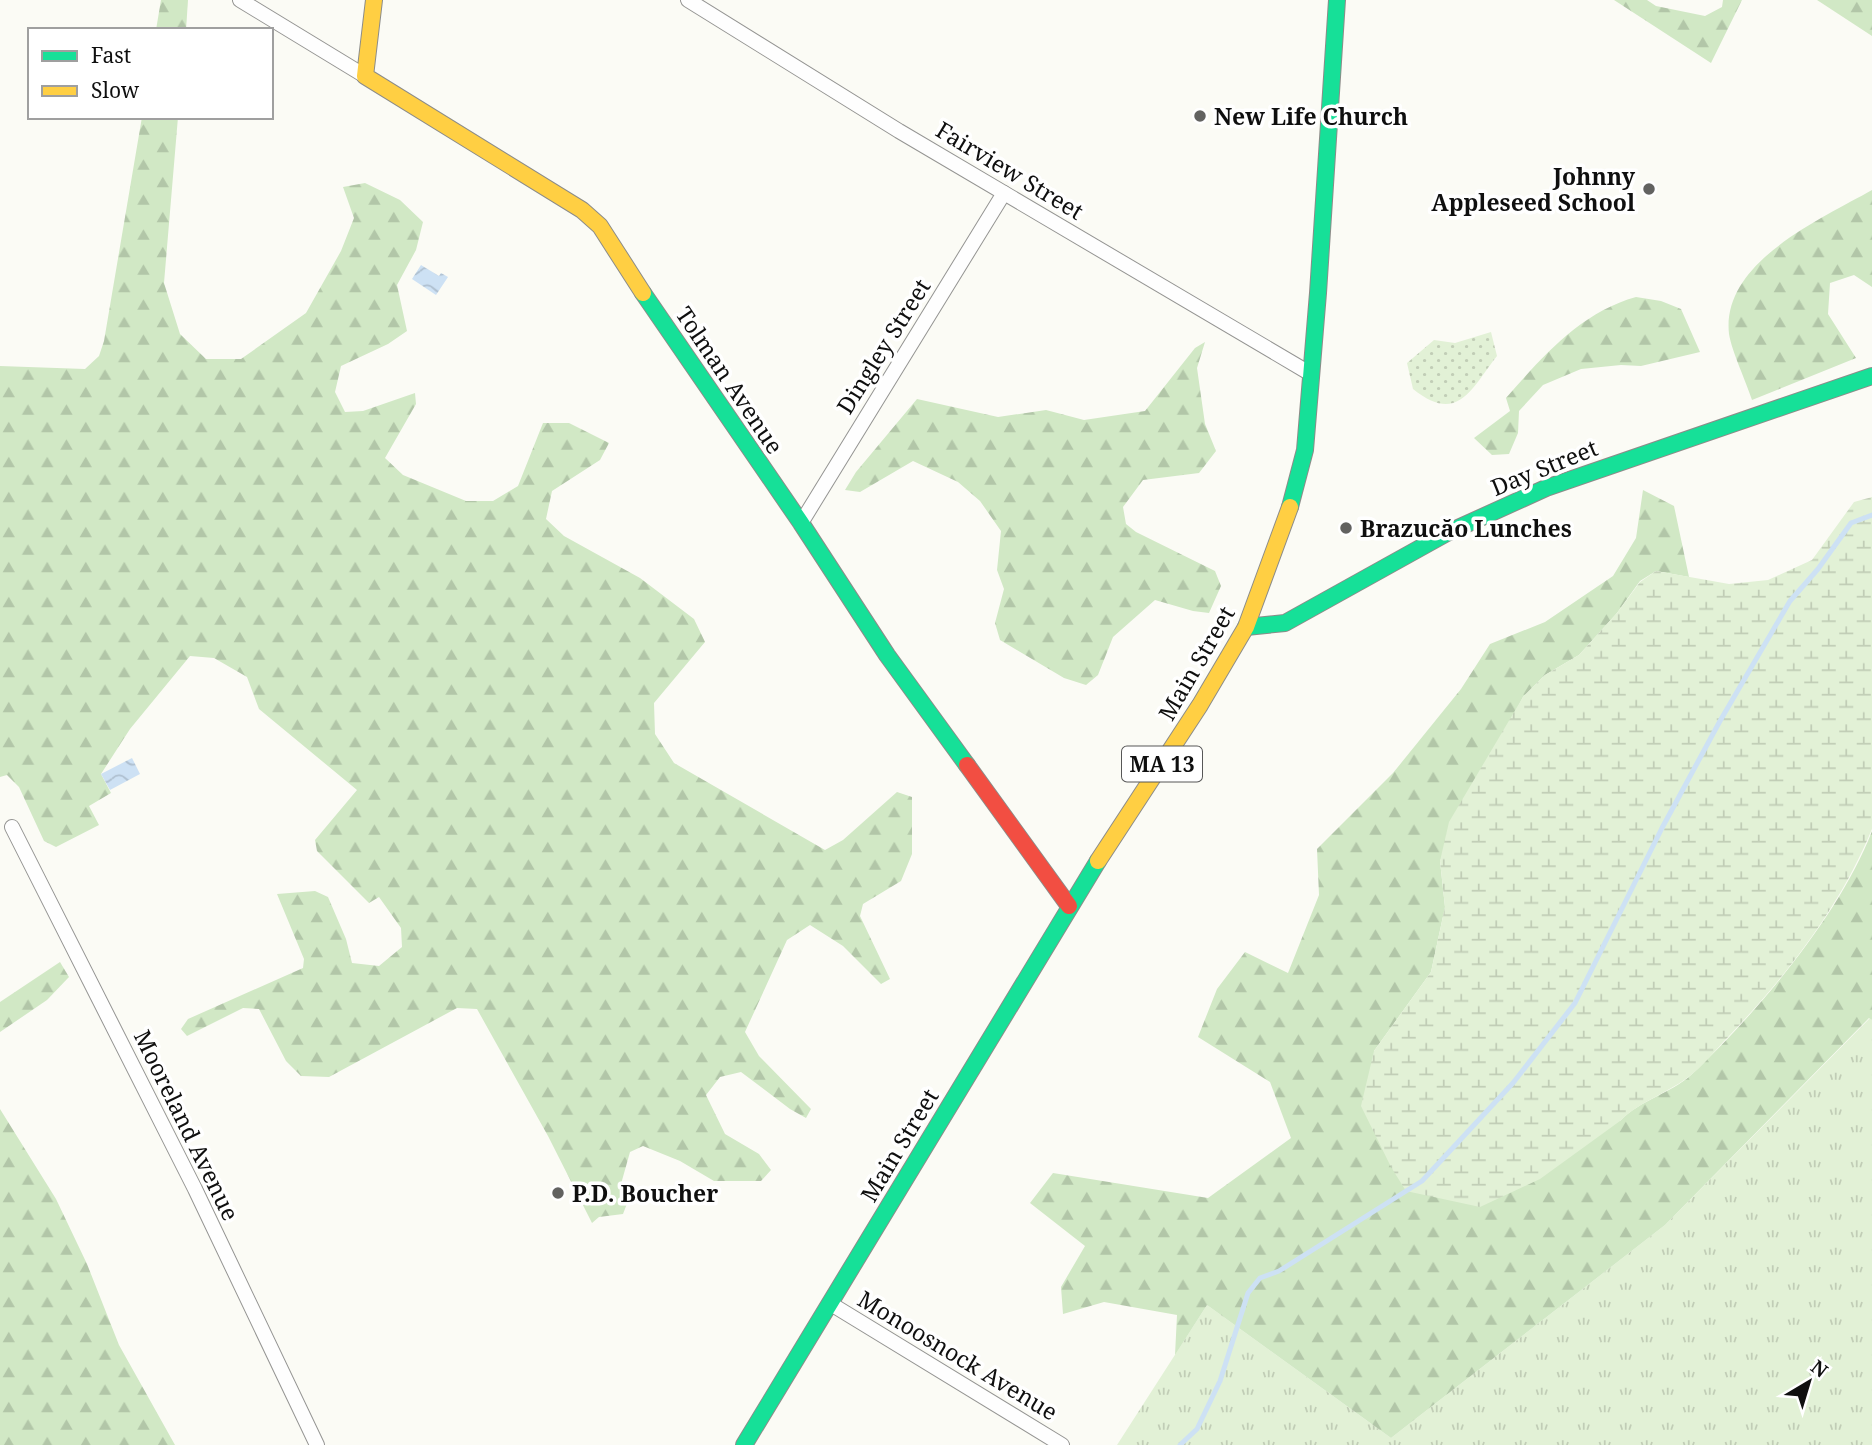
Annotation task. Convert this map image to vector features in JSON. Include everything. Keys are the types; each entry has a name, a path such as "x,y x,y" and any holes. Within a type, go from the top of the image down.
{"main road":[{"path":"365,76 374,0"},
{"name":"Main Street","path":"744,1445 1069,906 1200,705 1246,627 1286,521 1305,450 1337,0"},
{"name":"Tolman Avenue","path":"365,76 567,199 600,226 887,655 1069,906"},
{"name":"Day Street","path":"1246,627 1285,623 1447,533 1546,488 1872,376"}],"street":[{"name":"Tolman Avenue","path":"240,0 365,76"},
{"name":"Fairview Street","path":"688,0 1311,374"},
{"name":"Dingley Street","path":"801,523 1004,192"},
{"name":"Mooreland Avenue","path":"12,827 195,1189 317,1445"},
{"name":"Monoosnock Avenue","path":"831,1304 1062,1445"}],"green space":[{"path":"161,0 188,0 186,28 156,28"},
{"path":"1614,0 1647,0 1656,6 1705,16 1722,7 1723,0 1742,0 1711,63"},
{"path":"1817,0 1872,0 1872,36"},
{"path":"142,119 178,119 164,283 180,334 206,359 241,359 306,313 341,251 354,218 343,187 365,183 400,200 423,222 416,250 397,285 407,331 388,344 341,366 335,392 345,412 363,411 415,393 416,404 385,458 403,475 466,501 493,501 518,486 543,423 569,423 609,443 600,460 552,491 546,519 564,536 640,578 694,619 705,642 654,703 655,734 674,763 825,850 843,840 897,792 912,797 912,854 901,881 863,904 860,916 890,979 881,984 843,946 810,925 787,940 745,1032 759,1056 811,1109 806,1118 741,1072 720,1077 706,1095 725,1134 759,1154 771,1170 761,1181 714,1181 680,1161 643,1146 630,1152 621,1184 628,1201 623,1214 599,1217 592,1223 548,1136 477,1009 457,1008 329,1077 301,1076 286,1061 259,1009 243,1008 187,1036 181,1029 188,1019 303,968 304,959 277,894 315,891 328,897 346,939 352,963 379,966 402,947 401,928 379,897 369,903 317,851 315,840 357,790 259,709 247,677 214,658 190,656 130,729 101,774 111,793 89,806 99,825 56,847 44,841 19,787 7,775 0,777 0,366 85,369 99,356 104,341"},
{"path":"1872,190 1872,287 1854,275 1830,283 1828,314 1856,358 1752,400 1729,334 1731,308 1741,285 1757,264 1778,246 1802,229"},
{"path":"1636,297 1661,301 1681,309 1700,352 1641,366 1581,369 1543,385 1519,411 1518,433 1509,454 1492,455 1474,438 1510,411 1506,398 1564,338 1598,313"},
{"path":"1491,332 1497,356 1462,398 1441,404 1413,389 1407,363 1434,340 1455,343"},
{"path":"1205,342 1197,368 1205,424 1216,451 1199,473 1143,480 1123,507 1126,524 1136,532 1215,571 1221,586 1209,613 1155,600 1113,637 1098,675 1086,685 1064,678 1000,640 995,623 1004,589 997,570 1001,531 980,501 958,482 913,461 860,492 845,490 856,472 917,399 998,417 1046,410 1084,420 1145,411 1195,348"},
{"path":"1643,490 1674,506 1689,577 1656,571 1640,581 1617,613 1579,655 1545,675 1523,697 1440,861 1445,907 1431,972 1374,1051 1620,1121 1637,1108 1683,1082 1743,1023 1818,929 1840,896 1872,831 1872,1020 1869,1018 1665,1225 1391,1438 1207,1305 1175,1355 1177,1315 1104,1302 1063,1314 1061,1287 1085,1246 1030,1203 1053,1173 1208,1198 1291,1138 1270,1082 1198,1037 1217,989 1245,952 1288,973 1319,895 1317,849 1393,773 1461,689 1490,644 1545,622 1613,576 1636,538"},
{"path":"1872,497 1872,829 1828,913 1771,989 1693,1074 1635,1109 1540,1179 1480,1207 1406,1191 1361,1106 1374,1051 1431,972 1445,907 1440,861 1449,822 1523,697 1545,675 1579,655 1617,613 1640,582 1656,571 1729,584 1768,580 1812,560 1854,502"},
{"path":"60,962 69,977 47,1000 0,1032 0,1002"},
{"path":"1870,1018 1872,1445 1117,1445 1207,1305 1391,1438 1665,1225"},
{"path":"0,1109 56,1199 87,1264 119,1345 175,1445 0,1445"}],"water":[{"path":"421,265 439,276 441,273 448,277 436,295 412,279"},
{"path":"132,758 140,774 110,790 101,774"}],"waterway":[{"path":"1180,1445 1197,1429 1220,1381 1248,1293 1260,1278 1279,1271 1422,1181 1513,1083 1575,1003 1662,828 1790,601 1818,569 1851,523 1872,515"}],"traffic: fast":[{"path":"1290,507 1305,450 1337,0"},
{"path":"643,293 801,523 887,655 967,765"},
{"path":"1246,627 1285,623 1447,533 1546,488 1872,376"},
{"path":"744,1445 1098,861"}],"traffic: slow":[{"path":"374,0 365,76 582,210 600,226 643,293"},
{"path":"1098,861 1200,705 1246,627 1290,507"}],"traffic: jam":[{"path":"967,765 1069,906"}],"place":[{"name":"New Life Church","path":"1200,116"},
{"name":"Johnny Appleseed School","path":"1649,189"},
{"name":"Brazucăo Lunches","path":"1346,528"},
{"name":"P.D. Boucher","path":"558,1193"}]}
